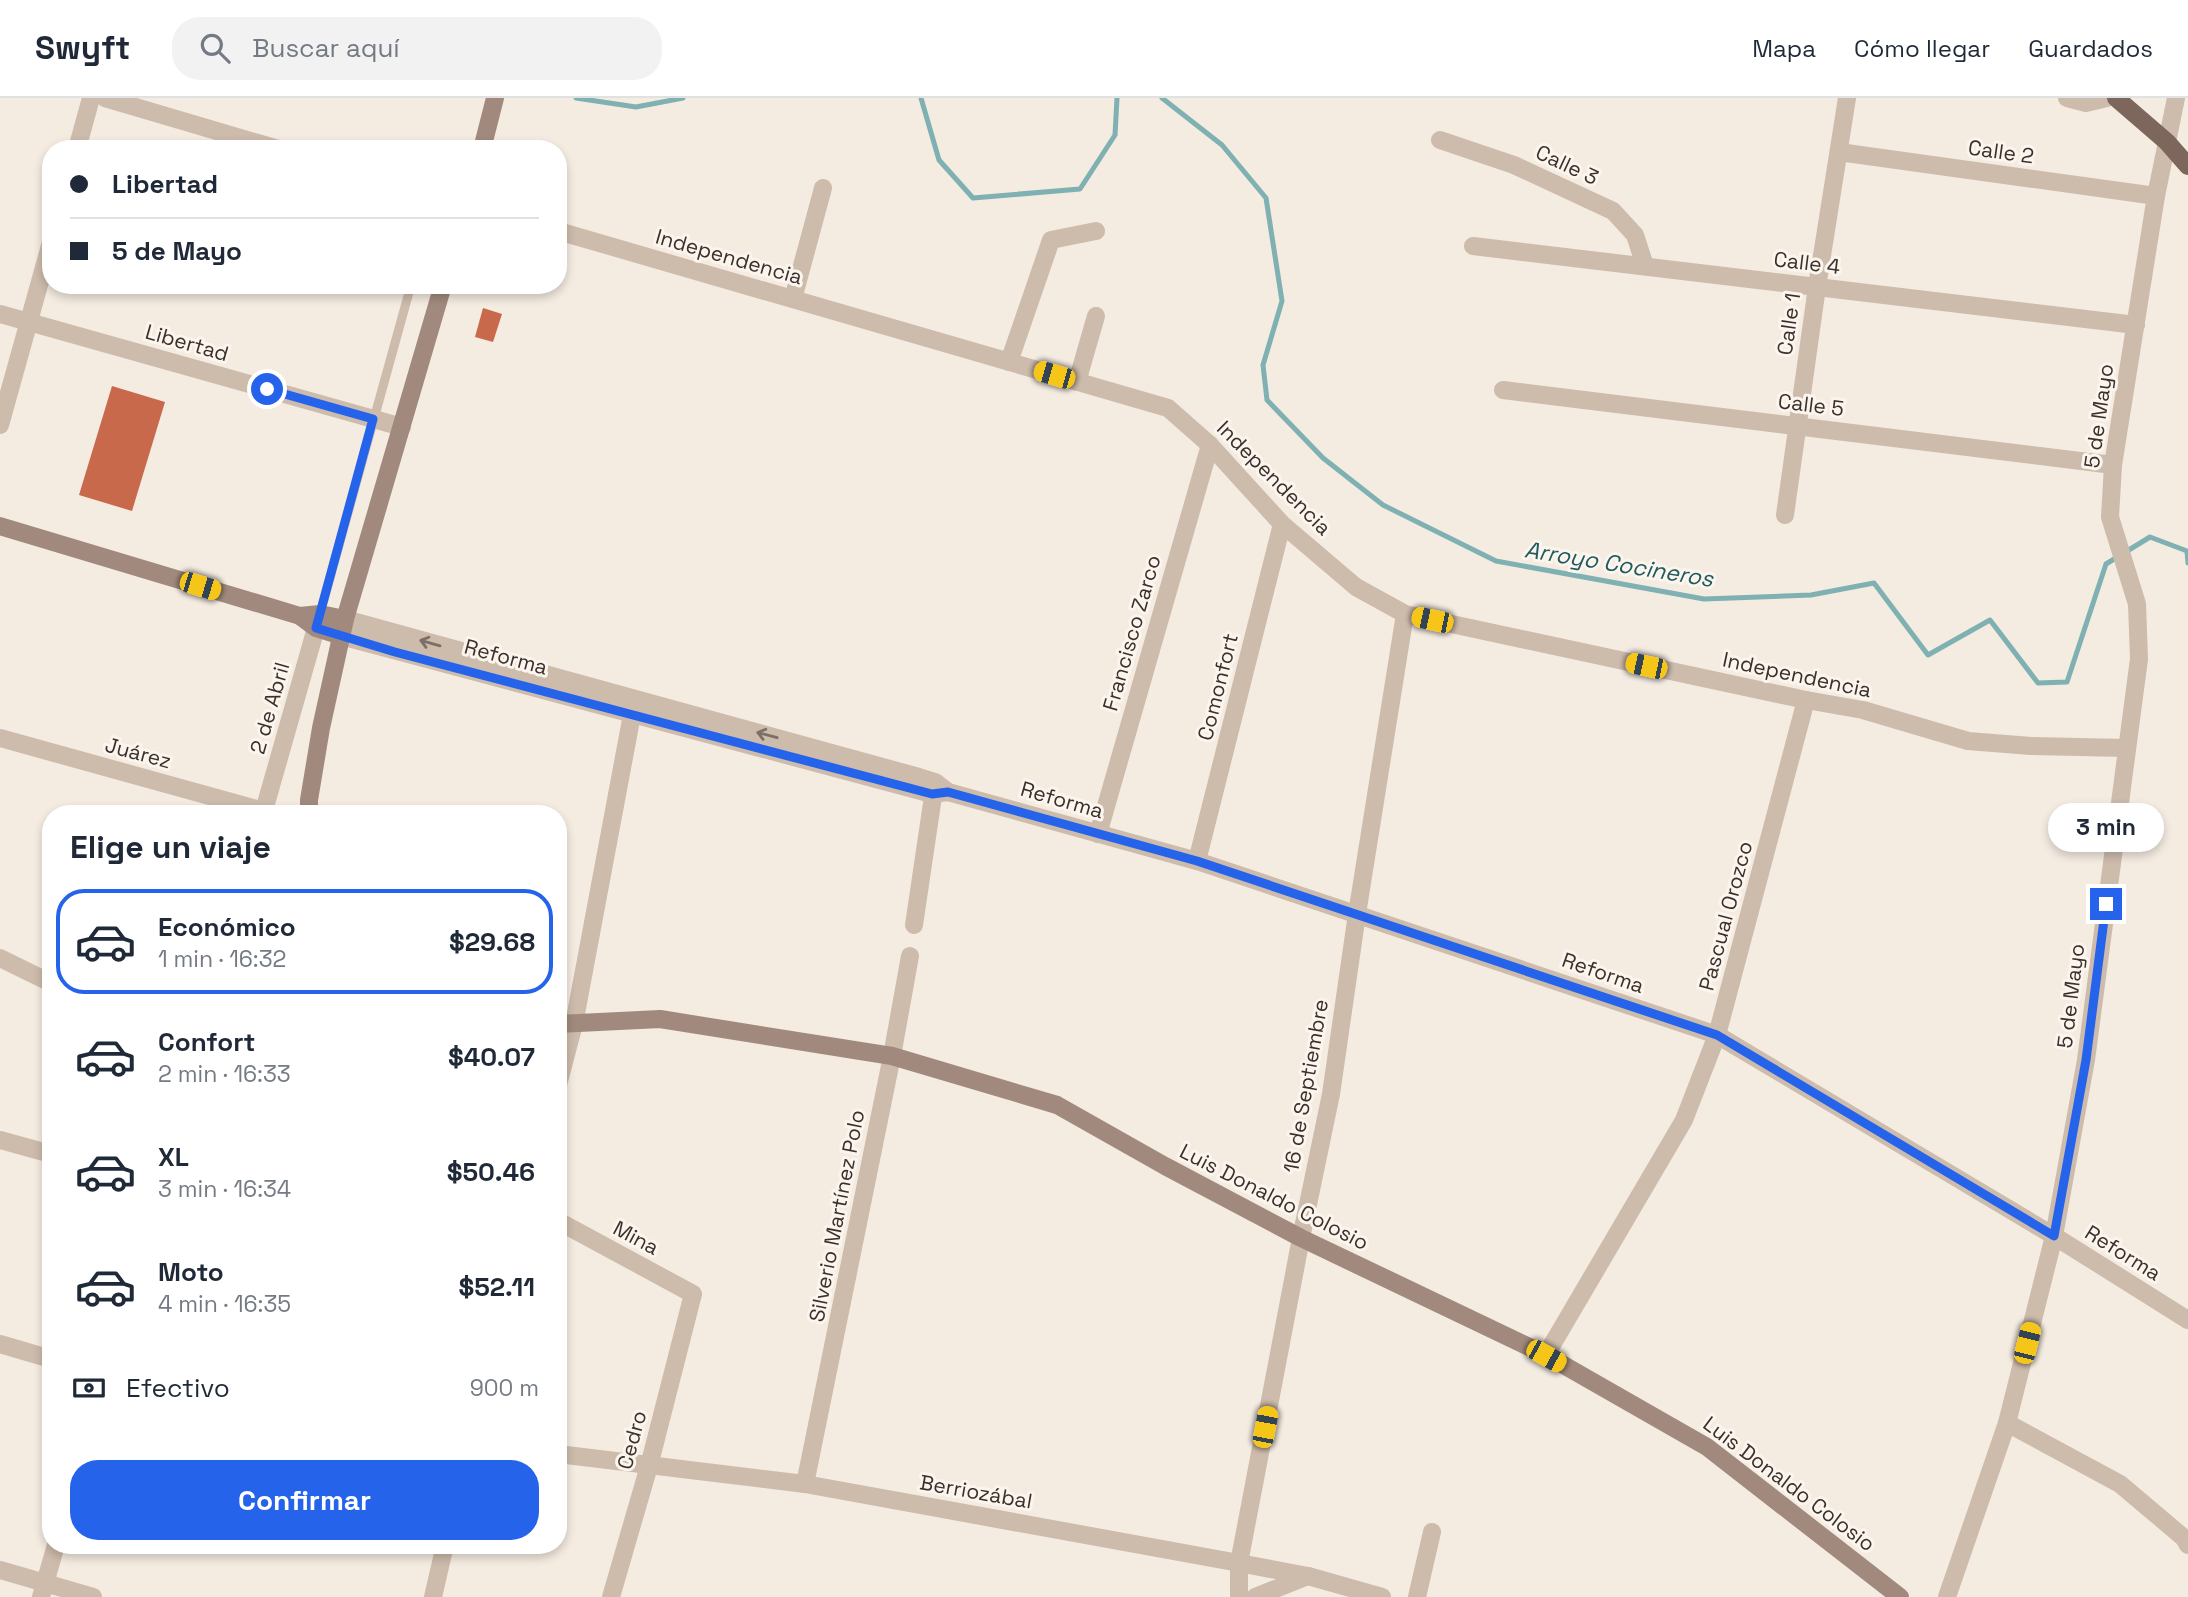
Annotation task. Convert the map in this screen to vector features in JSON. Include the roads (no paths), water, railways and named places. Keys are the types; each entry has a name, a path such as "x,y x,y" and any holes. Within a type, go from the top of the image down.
{"main road":[{"path":"2116,98 2166,142 2188,166"},
{"path":"484,140 493,107"},
{"path":"309,805 321,728 343,628 440,294"},
{"name":"Reforma","path":"0,526 343,628"},
{"name":"Luis Donaldo Colosio","path":"567,1024 660,1019 892,1055 1057,1105 1301,1238 1546,1356 1707,1447 1900,1597"}],"street":[{"path":"79,140 91,98"},
{"path":"105,98 247,140"},
{"name":"Calle 1","path":"1785,515 1847,98"},
{"path":"2067,98 2086,103 2107,98"},
{"name":"5 de Mayo","path":"1947,1597 2007,1423 2054,1236 2086,1060 2139,659 2137,604 2110,517 2113,465 2156,196 2176,98"},
{"name":"Calle 3","path":"1440,140 1514,165 1613,211 1635,235 1645,266"},
{"name":"Calle 2","path":"1839,152 2156,196"},
{"path":"793,299 823,188"},
{"path":"1009,362 1051,240 1096,231"},
{"name":"Independencia","path":"567,234 1168,408 1210,445 1282,524 1356,587 1405,614 1863,710 1968,741 2031,747 2126,748"},
{"name":"Calle 4","path":"1473,246 2136,325"},
{"path":"0,425 42,273"},
{"name":"Libertad","path":"0,314 402,427"},
{"path":"1077,382 1096,316"},
{"name":"Calle 5","path":"1503,390 2113,465"},
{"name":"Francisco Zarco","path":"1098,834 1210,445"},
{"name":"Comonfort","path":"1197,861 1282,524"},
{"name":"16 de Septiembre","path":"1239,1597 1239,1563 1331,1094 1405,614"},
{"name":"2 de Abril","path":"266,805 318,621"},
{"name":"Reforma","path":"343,628 1197,861 1717,1035 2054,1236 2188,1320"},
{"name":"Pascual Orozco","path":"1546,1356 1684,1120 1717,1035 1806,700"},
{"path":"567,1019 633,706"},
{"name":"Juárez","path":"0,738 239,805"},
{"path":"914,925 938,790"},
{"name":"Silverio Martínez Polo","path":"805,1484 910,956"},
{"path":"0,958 42,979"},
{"path":"0,1140 42,1152"},
{"name":"Mina","path":"567,1226 693,1294"},
{"name":"Cedro","path":"611,1597 649,1466 693,1294"},
{"path":"0,1344 42,1356"},
{"path":"2007,1423 2120,1484 2184,1538 2188,1545"},
{"name":"Berriozábal","path":"567,1455 805,1484 1308,1576 1382,1597"},
{"path":"1417,1597 1432,1532"},
{"path":"43,1590 53,1554"},
{"path":"433,1597 443,1554"},
{"path":"0,1570 43,1590 93,1597"},
{"path":"1255,1597 1308,1576"}],"lane":[{"path":"318,621 408,294"}],"waterway":[{"name":"Arroyo Cocineros","path":"576,98 636,107 683,98"},
{"name":"Arroyo Cocineros","path":"921,98 939,160 973,198 1080,189 1115,135 1117,98"},
{"name":"Arroyo Cocineros","path":"1162,98 1222,145 1266,198 1282,301 1263,365 1267,400 1323,458 1383,505 1496,561 1704,599 1811,595 1874,583 1928,655 1990,620 2038,683 2067,682 2106,564 2150,537 2187,551 2188,563"}]}
